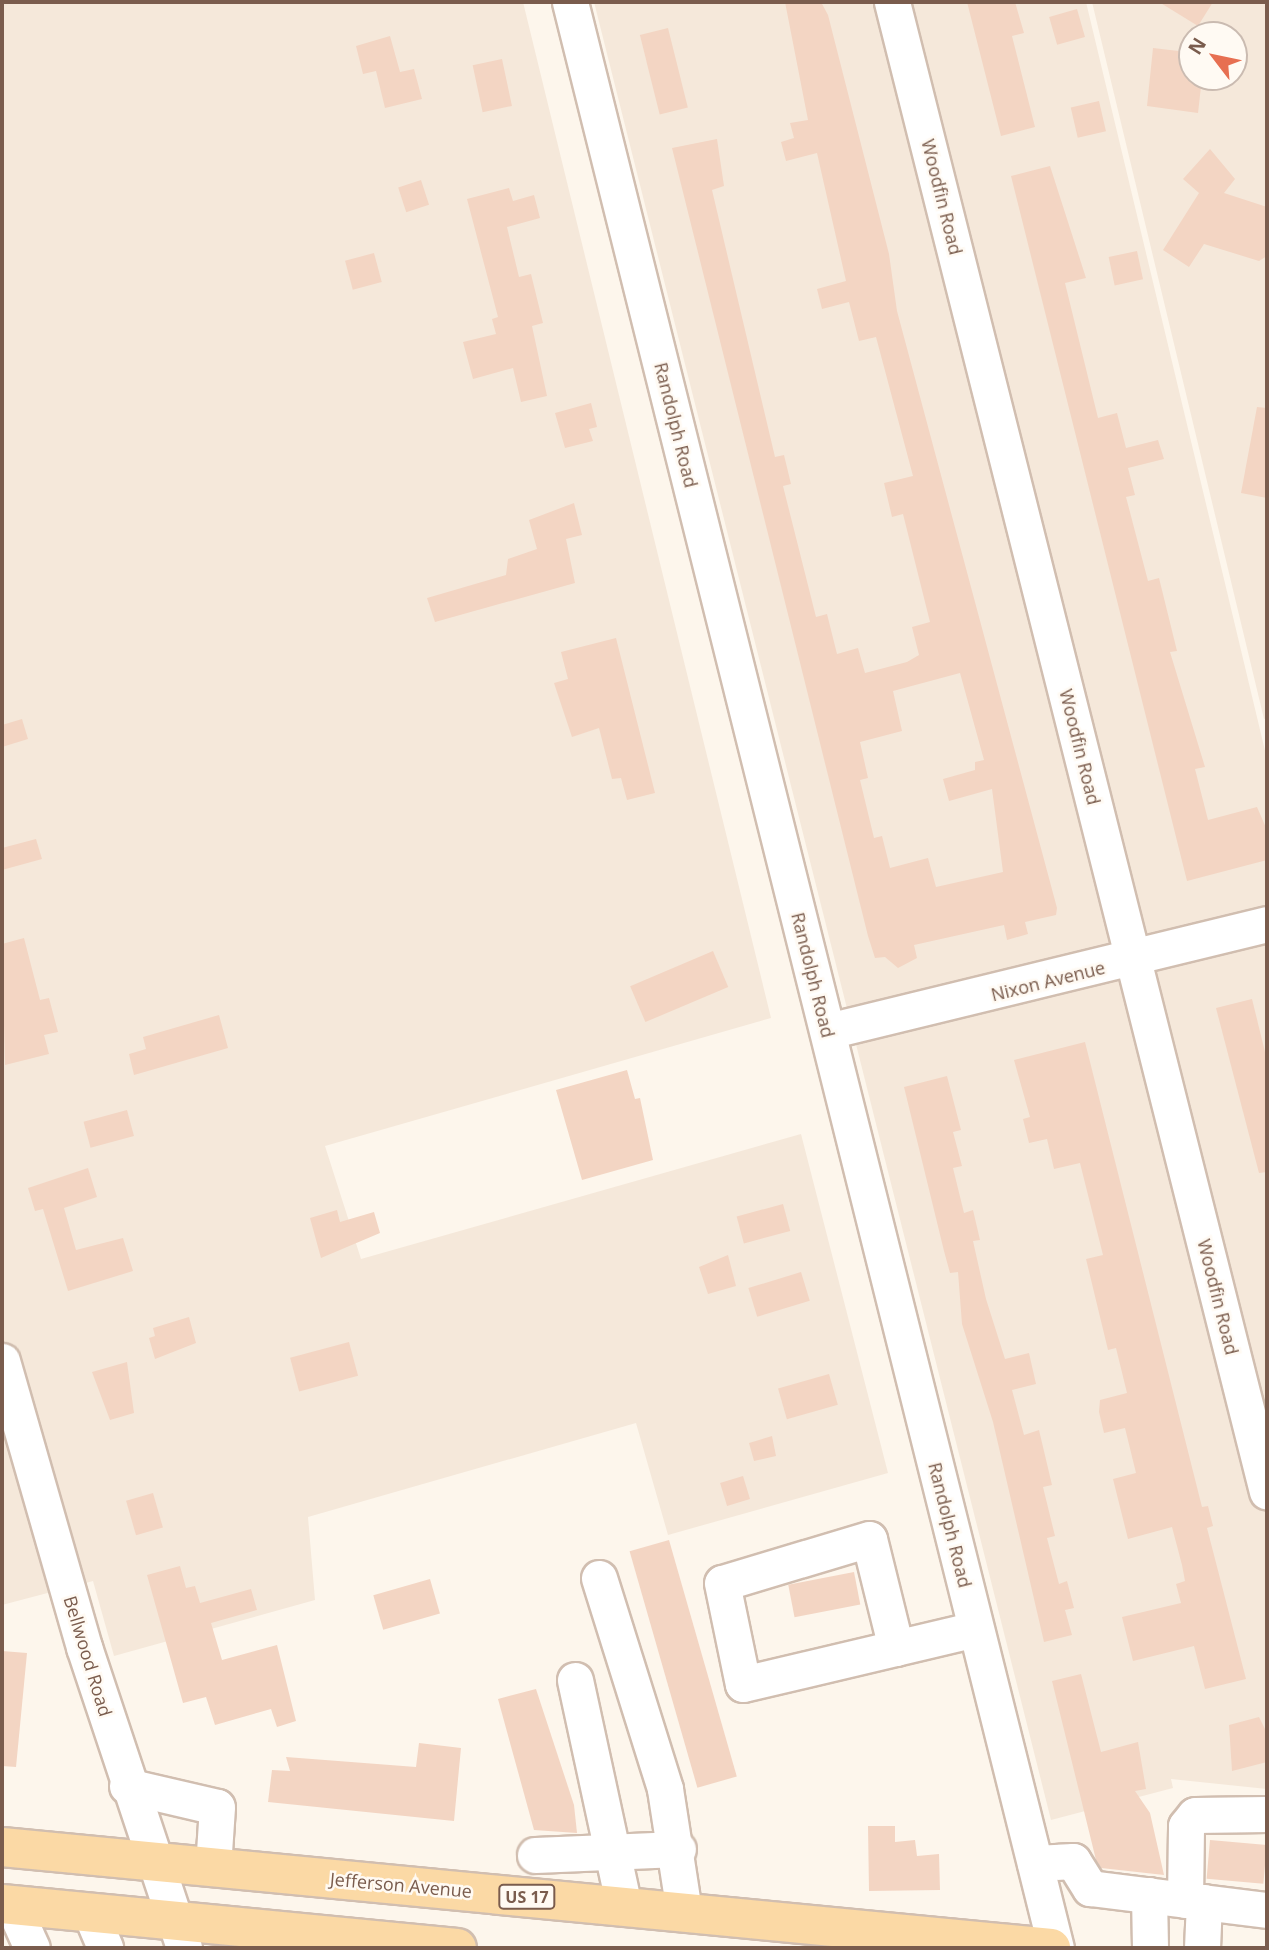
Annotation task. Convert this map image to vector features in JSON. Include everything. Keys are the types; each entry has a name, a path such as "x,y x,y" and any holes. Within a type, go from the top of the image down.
{"main road":[{"name":"Jefferson Avenue","path":"2,1847 1054,1948"},
{"path":"8,1905 90,1912 179,1934 457,1948"}],"street":[{"name":"Randolph Road","path":"570,2 1054,1948"},
{"name":"Woodfin Road","path":"892,2 1267,1492"},
{"name":"Nixon Avenue","path":"828,1031 1134,959 1267,924"},
{"name":"Bellwood Road","path":"2,1361 128,1786 179,1934"},
{"path":"895,1648 869,1539 722,1583 743,1684 976,1629"},
{"path":"599,1578 678,1850 684,1912"},
{"path":"575,1680 624,1906"},
{"path":"128,1786 217,1807 213,1867"},
{"path":"1202,1948 1186,1826 1195,1815 1267,1814"},
{"path":"535,1855 678,1850"},
{"path":"1035,1863 1065,1859 1090,1888 1267,1910"},
{"path":"1149,1895 1150,1948"},
{"path":"8,1905 32,1948"},
{"path":"90,1912 105,1948"}],"shaded area":[{"path":"2,2 523,2 771,1018 325,1146 361,1259 801,1134 888,1473 668,1535 636,1423 308,1517 315,1600 114,1656 93,1581 2,1605"},
{"path":"594,2 1086,2 1267,759 1267,1789 1171,1779 1173,1788 1051,1820"},
{"path":"1092,2 1267,2 1267,718 1264,719"}],"building":[{"path":"785,2 821,2 828,15 889,254 897,311 1057,908 1056,915 1025,922 1028,934 1007,940 1004,925 914,945 917,958 898,968 885,957 875,958 868,936 672,148 717,139 724,186 712,190 775,457 784,455 791,484 783,486 816,617 827,614 837,654 858,648 865,673 907,662 919,655 912,627 930,622 903,514 892,517 884,483 913,476 876,337 859,341 849,302 822,309 817,289 846,281 817,153 786,161 781,142 794,138 790,123 808,120","holes":["960,673 984,760 975,762 975,770 943,779 949,801 992,789 1003,872 936,887 928,858 890,868 882,836 874,838 860,780 868,778 860,742 902,731 893,691"]},
{"path":"967,2 1015,2 1024,33 1012,36 1035,127 1001,136"},
{"path":"1159,2 1213,2 1201,21 1190,21"},
{"path":"1077,9 1085,37 1057,45 1049,17"},
{"path":"668,28 688,108 660,115 640,35"},
{"path":"390,36 400,72 414,69 422,99 385,108 376,71 363,74 356,46"},
{"path":"1153,48 1178,51 1178,91 1201,91 1198,113 1147,106"},
{"path":"502,59 512,106 483,112 473,65"},
{"path":"1099,101 1106,131 1078,138 1071,108"},
{"path":"1210,149 1235,179 1224,193 1267,207 1267,256 1259,261 1204,244 1189,267 1163,250 1199,193 1183,179"},
{"path":"1050,166 1086,278 1065,283 1098,418 1117,413 1126,448 1158,440 1164,459 1128,468 1135,495 1126,497 1148,581 1159,578 1177,651 1170,652 1205,767 1195,769 1208,820 1257,807 1267,830 1267,860 1187,881 1011,176"},
{"path":"421,180 429,205 406,212 398,187"},
{"path":"509,188 513,201 534,195 540,218 507,227 519,277 531,274 543,323 532,326 547,396 521,402 513,368 473,379 463,342 496,334 492,319 498,317 467,199"},
{"path":"1137,251 1143,279 1115,285 1109,257"},
{"path":"374,253 382,282 353,290 345,261"},
{"path":"591,403 597,427 589,429 593,441 565,448 555,413"},
{"path":"1257,407 1267,408 1267,498 1241,493"},
{"path":"574,503 582,535 566,539 575,583 435,622 427,598 506,575 508,559 537,549 529,520"},
{"path":"616,638 655,793 627,800 621,778 612,779 599,728 572,737 554,683 568,679 561,652"},
{"path":"22,719 28,739 2,747 2,725"},
{"path":"36,839 42,859 2,870 2,848"},
{"path":"24,938 40,1000 49,998 58,1032 44,1035 49,1054 5,1065 2,944"},
{"path":"713,951 728,987 645,1022 630,986"},
{"path":"1252,999 1267,1060 1267,1172 1259,1173 1216,1008"},
{"path":"219,1015 228,1048 134,1075 129,1054 146,1049 143,1037"},
{"path":"1085,1042 1202,1507 1208,1506 1213,1526 1207,1528 1246,1679 1205,1689 1194,1646 1133,1661 1122,1617 1181,1603 1176,1584 1185,1581 1182,1565 1172,1527 1128,1539 1113,1479 1136,1473 1125,1428 1104,1433 1099,1412 1100,1400 1127,1393 1116,1348 1108,1350 1086,1259 1103,1255 1080,1163 1054,1169 1047,1139 1029,1143 1023,1119 1030,1117 1014,1060"},
{"path":"627,1070 635,1099 640,1098 653,1160 582,1180 556,1090"},
{"path":"947,1076 961,1130 953,1132 962,1166 953,1168 964,1213 973,1210 980,1240 973,1241 986,1299 1005,1359 1029,1353 1036,1384 1012,1390 1024,1435 1039,1430 1052,1485 1043,1487 1055,1536 1047,1538 1059,1584 1067,1581 1074,1608 1065,1610 1072,1635 1044,1642 993,1422 962,1324 958,1272 950,1273 904,1087"},
{"path":"127,1110 134,1136 91,1148 84,1122"},
{"path":"88,1168 97,1197 64,1208 76,1250 123,1238 133,1271 68,1291 43,1209 35,1211 28,1188"},
{"path":"783,1204 790,1231 744,1243 737,1216"},
{"path":"337,1210 340,1222 374,1212 380,1233 321,1258 310,1218"},
{"path":"728,1255 736,1286 708,1294 699,1267"},
{"path":"801,1272 810,1301 757,1317 748,1288"},
{"path":"189,1317 196,1343 155,1359 149,1338 155,1336 153,1328"},
{"path":"349,1342 358,1376 299,1392 290,1358"},
{"path":"127,1362 134,1413 110,1420 92,1372"},
{"path":"829,1374 838,1405 787,1419 778,1389"},
{"path":"772,1436 776,1456 754,1461 749,1443"},
{"path":"743,1476 750,1499 727,1506 720,1483"},
{"path":"153,1493 163,1528 136,1535 126,1501"},
{"path":"669,1540 737,1776 697,1788 630,1551"},
{"path":"180,1566 186,1588 195,1586 200,1603 251,1589 257,1610 211,1623 222,1660 277,1645 296,1721 277,1727 271,1709 215,1725 206,1697 183,1703 147,1575"},
{"path":"854,1572 860,1604 795,1617 788,1585"},
{"path":"430,1579 440,1614 383,1630 373,1595"},
{"path":"2,1651 27,1653 16,1767 2,1766"},
{"path":"1081,1674 1101,1752 1138,1742 1146,1789 1135,1791 1150,1813 1164,1875 1101,1868 1096,1860 1052,1681"},
{"path":"536,1689 574,1805 577,1833 534,1830 498,1699"},
{"path":"1259,1717 1267,1733 1267,1762 1232,1771 1229,1725"},
{"path":"419,1743 461,1748 454,1821 268,1802 272,1770 290,1771 286,1757 416,1767"},
{"path":"868,1826 895,1826 895,1842 915,1840 917,1856 939,1854 940,1890 869,1891"},
{"path":"1210,1840 1267,1845 1263,1884 1207,1879"}]}
